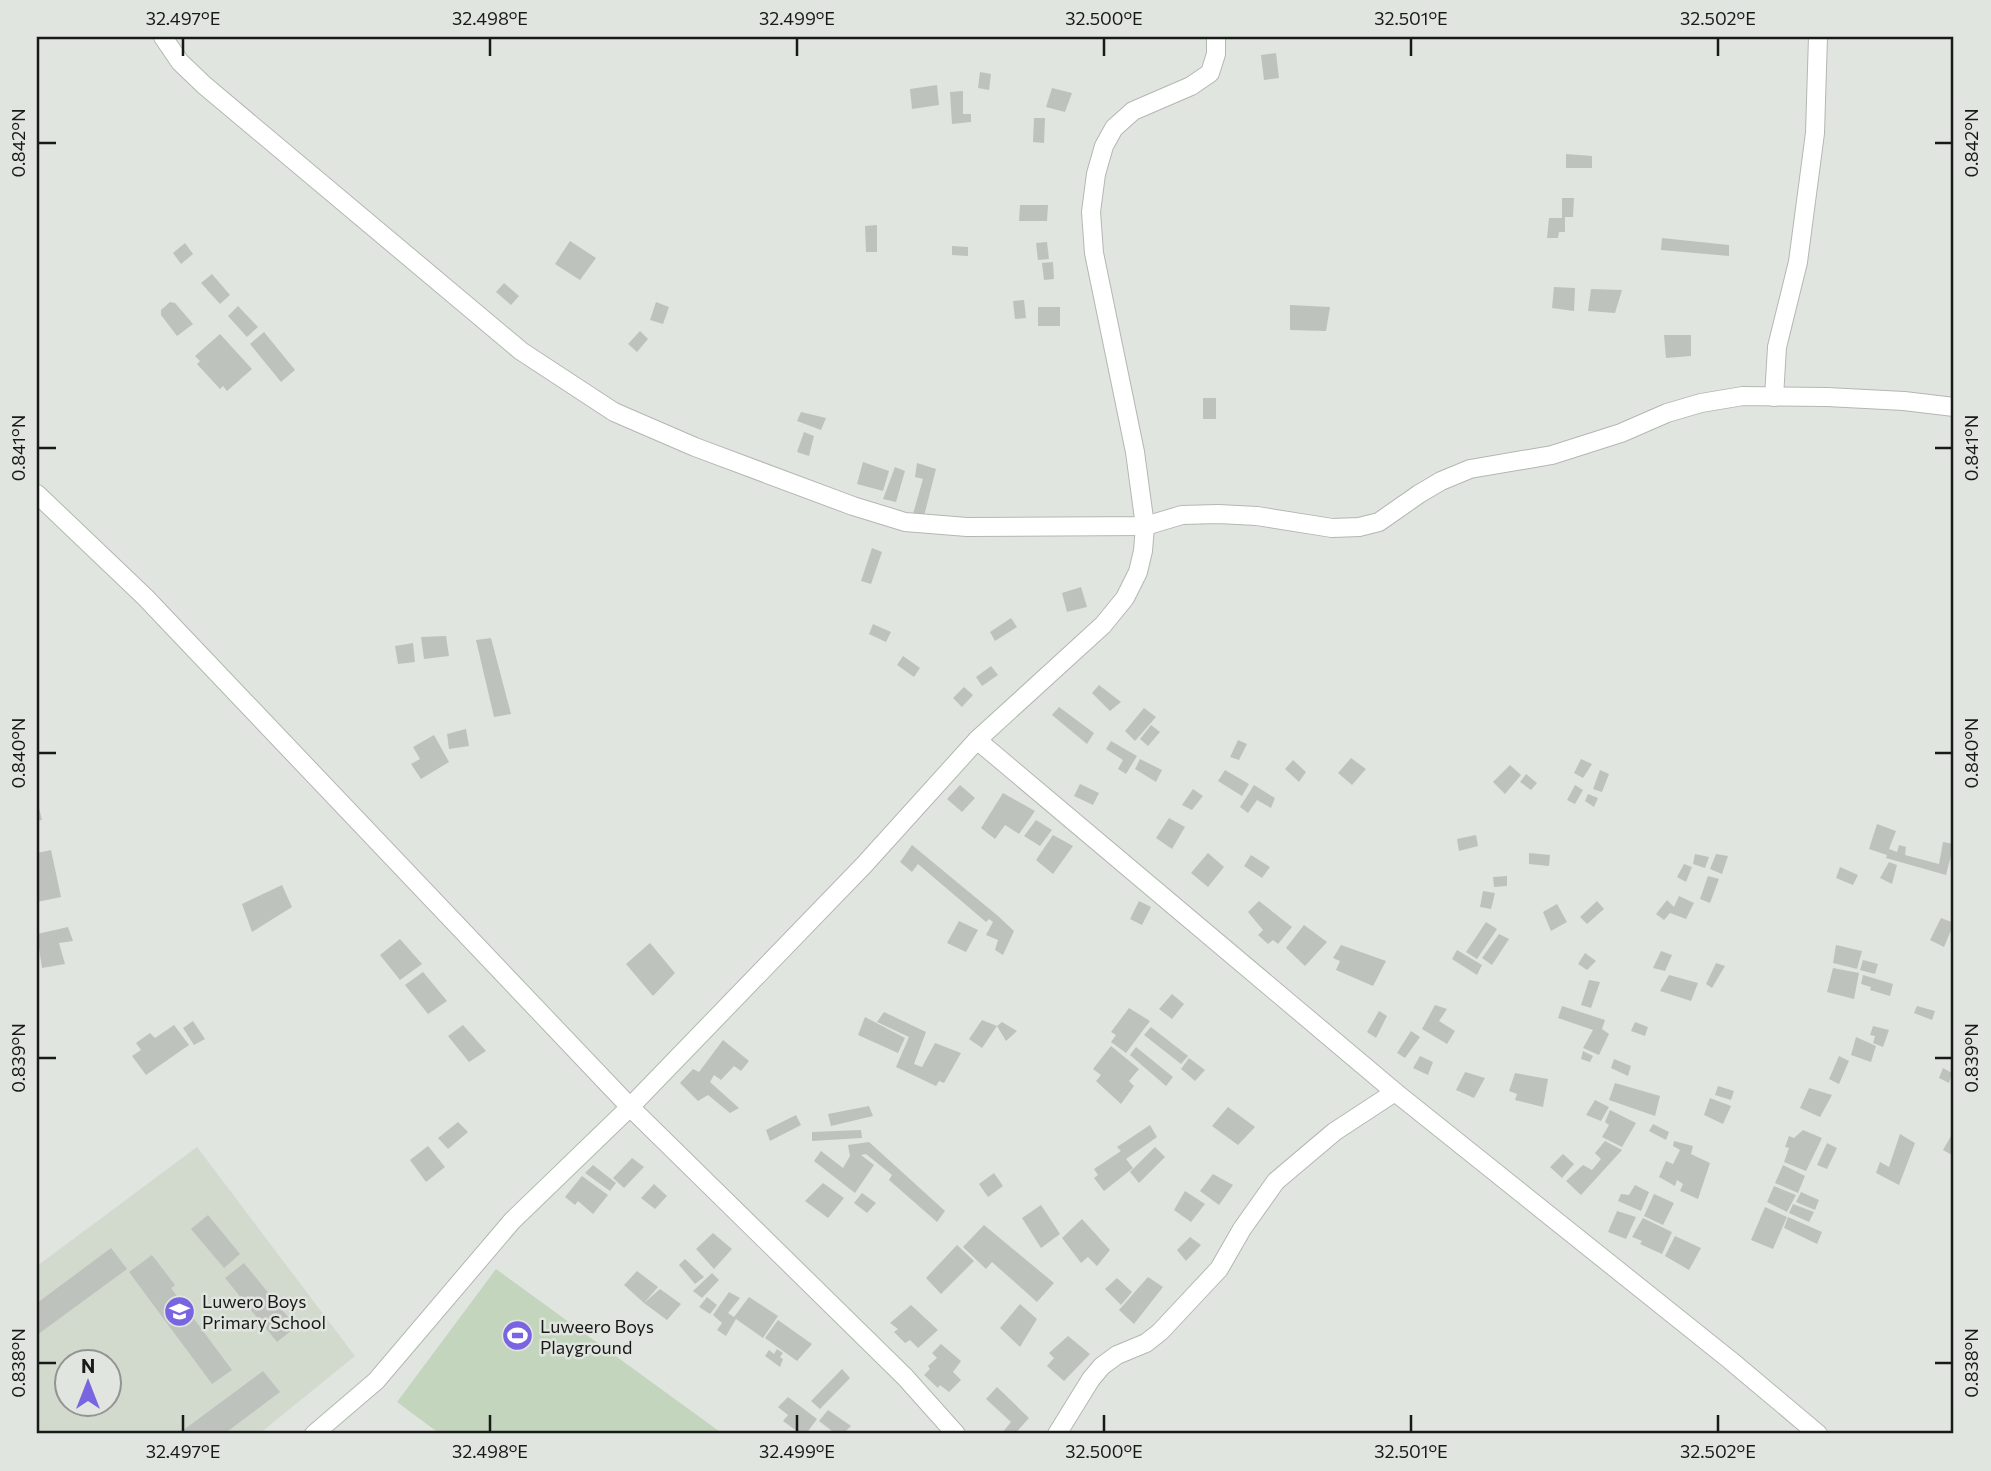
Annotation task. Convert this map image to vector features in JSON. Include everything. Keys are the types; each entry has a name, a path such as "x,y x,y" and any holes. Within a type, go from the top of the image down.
{"street":[{"path":"163,37 180,62 204,85 433,279 521,351 614,412 695,447 853,506 905,522 967,527 1145,526 1182,515 1218,514 1257,516 1332,528 1359,527 1380,522 1441,481 1470,470 1552,456 1701,403 1743,396 1904,401 1954,407"},
{"path":"314,1434 376,1381 512,1221 630,1107 864,865 977,740 1103,625 1125,598 1138,572 1145,526 1135,452 1094,253 1091,212 1096,174 1104,146 1114,128 1133,111 1191,86 1210,73 1216,54 1216,37"},
{"path":"1774,397 1777,346 1798,262 1812,159 1818,37"},
{"path":"37,494 145,597 630,1107 905,1377 956,1434"},
{"path":"977,740 1395,1092 1730,1360 1818,1434"},
{"path":"1057,1434 1102,1366 1117,1355 1146,1343 1160,1332 1219,1269 1242,1229 1276,1181 1334,1132 1395,1092"}],"shaded area":[{"name":"Luwero Boys Primary School","path":"197,1147 355,1356 259,1434 37,1434 37,1266"}],"green space":[{"name":"Luweero Boys Playground","path":"496,1269 723,1434 440,1434 397,1402"}],"building":[{"path":"1276,53 1279,78 1264,80 1261,55"},
{"path":"980,72 991,74 989,90 978,88"},
{"path":"937,85 939,105 912,109 910,89"},
{"path":"1052,88 1072,93 1065,112 1046,107"},
{"path":"963,91 963,114 971,114 971,122 952,124 950,92"},
{"path":"1034,118 1045,118 1044,143 1033,142"},
{"path":"1566,154 1592,156 1592,168 1566,168"},
{"path":"1562,198 1574,198 1573,217 1565,217 1565,232 1559,232 1558,238 1547,238 1549,218 1562,218"},
{"path":"1020,205 1048,205 1047,221 1019,221"},
{"path":"877,225 877,252 866,252 865,226"},
{"path":"1662,238 1729,245 1729,256 1661,250"},
{"path":"570,241 596,258 580,280 555,264"},
{"path":"1047,242 1049,259 1038,260 1036,243"},
{"path":"185,243 193,254 181,264 173,253"},
{"path":"952,246 968,247 968,256 952,255"},
{"path":"1053,262 1054,279 1044,280 1042,263"},
{"path":"212,274 230,295 220,304 201,283"},
{"path":"504,283 519,296 511,305 496,292"},
{"path":"1554,287 1575,288 1574,311 1552,308"},
{"path":"1591,289 1622,290 1615,313 1588,311"},
{"path":"1024,300 1026,318 1015,319 1013,301"},
{"path":"170,302 175,303 193,324 177,336 161,315 161,310"},
{"path":"656,302 669,307 663,324 650,320"},
{"path":"1290,305 1330,307 1326,331 1290,330"},
{"path":"238,306 258,327 247,337 228,316"},
{"path":"1038,307 1060,307 1060,326 1038,326"},
{"path":"640,331 648,339 637,352 628,344"},
{"path":"264,332 295,370 281,382 250,344"},
{"path":"220,334 252,369 227,391 223,386 220,389 197,364 200,361 195,356"},
{"path":"1664,335 1691,335 1691,356 1666,358"},
{"path":"1203,398 1216,398 1216,419 1203,419"},
{"path":"801,412 826,418 821,430 797,421"},
{"path":"804,432 814,436 809,456 797,452"},
{"path":"863,462 889,471 883,491 857,484"},
{"path":"917,463 936,469 924,516 913,514 923,479 915,477"},
{"path":"895,467 905,471 896,502 883,499"},
{"path":"872,548 882,552 871,584 861,581"},
{"path":"1081,587 1087,607 1067,612 1062,593"},
{"path":"1011,618 1017,627 995,641 990,632"},
{"path":"873,624 891,632 886,642 869,634"},
{"path":"446,636 449,656 424,659 421,637"},
{"path":"491,638 511,714 494,717 476,640"},
{"path":"413,643 415,662 398,664 395,646"},
{"path":"903,656 920,668 914,677 897,665"},
{"path":"991,666 998,675 982,686 976,677"},
{"path":"1099,685 1121,702 1110,711 1092,693"},
{"path":"964,687 973,695 962,707 953,698"},
{"path":"1059,707 1094,733 1087,744 1052,715"},
{"path":"1144,708 1156,717 1135,741 1125,731"},
{"path":"1151,725 1160,732 1148,746 1140,739"},
{"path":"466,729 469,746 449,749 447,734"},
{"path":"434,735 449,762 421,779 411,764 420,759 413,747"},
{"path":"1238,740 1247,744 1239,760 1230,757"},
{"path":"1111,741 1137,756 1126,774 1118,769 1123,760 1106,749"},
{"path":"1351,758 1366,769 1352,785 1338,773"},
{"path":"1140,759 1162,770 1156,782 1135,769"},
{"path":"1581,759 1592,764 1583,778 1574,773"},
{"path":"1293,760 1306,772 1299,782 1285,769"},
{"path":"1510,765 1521,775 1505,794 1493,782"},
{"path":"1225,770 1249,784 1242,796 1218,781"},
{"path":"1600,770 1609,774 1602,792 1593,789"},
{"path":"1526,774 1537,783 1531,790 1520,782"},
{"path":"1080,784 1099,793 1093,805 1074,796"},
{"path":"960,785 975,798 962,812 947,799"},
{"path":"1254,785 1275,798 1271,808 1257,800 1248,813 1240,807"},
{"path":"1575,785 1583,790 1575,804 1567,800"},
{"path":"1193,789 1203,796 1192,810 1182,805"},
{"path":"1003,793 1035,811 1019,834 1005,825 995,839 981,828"},
{"path":"1588,794 1598,798 1594,807 1585,801"},
{"path":"37,800 42,820 37,821"},
{"path":"1169,818 1185,827 1172,849 1156,838"},
{"path":"1036,820 1052,830 1040,846 1024,836"},
{"path":"1877,824 1896,831 1889,849 1897,852 1899,845 1906,847 1905,855 1939,864 1943,842 1954,844 1946,875 1886,858 1887,855 1869,849"},
{"path":"1053,835 1073,846 1053,874 1036,860"},
{"path":"1476,835 1478,846 1459,851 1457,839"},
{"path":"912,845 1014,931 1003,955 995,950 998,940 986,935 993,922 989,919 986,922 918,864 912,872 900,862"},
{"path":"51,850 61,897 37,902 37,853"},
{"path":"1208,853 1224,867 1208,887 1191,873"},
{"path":"1529,853 1550,855 1549,866 1529,864"},
{"path":"1695,854 1709,857 1705,868 1693,864"},
{"path":"1716,854 1728,856 1722,874 1710,869"},
{"path":"1251,855 1270,867 1262,878 1244,866"},
{"path":"1889,862 1897,865 1892,884 1880,878"},
{"path":"1684,864 1692,867 1686,882 1677,877"},
{"path":"1840,867 1858,875 1853,885 1836,878"},
{"path":"1507,876 1507,886 1494,887 1493,877"},
{"path":"1708,876 1719,879 1710,903 1700,899"},
{"path":"282,885 292,907 252,932 242,904"},
{"path":"1483,891 1495,893 1491,909 1480,907"},
{"path":"1679,896 1694,903 1686,919 1670,913 1664,920 1656,914 1667,900 1674,907"},
{"path":"1139,901 1151,907 1142,925 1130,919"},
{"path":"1259,901 1292,927 1278,944 1273,940 1268,944 1258,935 1263,930 1248,912"},
{"path":"1597,901 1604,909 1587,924 1580,917"},
{"path":"1557,904 1567,922 1551,931 1543,912"},
{"path":"1941,918 1954,923 1944,947 1930,940"},
{"path":"959,921 978,930 966,952 947,943"},
{"path":"1486,922 1497,929 1477,959 1466,952"},
{"path":"1304,925 1327,942 1305,966 1286,948"},
{"path":"68,927 73,941 59,943 65,964 42,968 37,934"},
{"path":"1499,934 1509,939 1492,965 1482,958"},
{"path":"400,939 422,964 400,980 380,955"},
{"path":"650,943 675,973 653,996 626,964"},
{"path":"1341,945 1386,961 1373,986 1336,970 1340,961 1333,958"},
{"path":"1836,945 1862,951 1857,969 1833,963"},
{"path":"1457,950 1482,965 1477,975 1452,959"},
{"path":"1661,951 1672,955 1665,971 1653,968"},
{"path":"1585,953 1596,961 1587,970 1578,964"},
{"path":"1863,960 1878,964 1875,974 1860,970"},
{"path":"1716,963 1725,966 1712,988 1706,984"},
{"path":"1833,968 1859,973 1854,999 1827,992"},
{"path":"423,972 447,1001 428,1014 405,985"},
{"path":"1669,975 1698,983 1691,1001 1660,991"},
{"path":"1863,975 1893,984 1890,996 1870,990 1871,987 1861,984"},
{"path":"1589,980 1600,982 1591,1008 1581,1005"},
{"path":"1172,994 1184,1004 1172,1019 1159,1009"},
{"path":"1435,1005 1447,1009 1439,1021 1455,1031 1447,1044 1422,1029"},
{"path":"1562,1006 1605,1020 1602,1029 1609,1034 1599,1055 1583,1048 1593,1030 1558,1018"},
{"path":"1917,1006 1935,1011 1932,1020 1914,1013"},
{"path":"1129,1008 1150,1021 1126,1053 1111,1042 1116,1035 1111,1032"},
{"path":"1379,1011 1387,1016 1376,1038 1367,1032"},
{"path":"884,1012 926,1032 914,1064 922,1067 935,1043 961,1053 944,1083 939,1081 936,1086 896,1067 909,1037 877,1022"},
{"path":"865,1017 905,1038 898,1053 858,1035"},
{"path":"982,1020 997,1026 982,1048 969,1039"},
{"path":"193,1021 205,1039 194,1045 183,1028"},
{"path":"1002,1022 1017,1031 1006,1041 997,1026"},
{"path":"1635,1022 1648,1027 1645,1036 1631,1031"},
{"path":"174,1025 189,1045 146,1075 132,1056 141,1050 136,1043 150,1033 155,1038"},
{"path":"463,1025 486,1051 469,1062 448,1036"},
{"path":"1873,1026 1889,1030 1883,1047 1873,1043 1875,1036 1870,1035"},
{"path":"1151,1027 1188,1056 1181,1064 1144,1035"},
{"path":"1411,1031 1420,1037 1405,1058 1397,1053"},
{"path":"1856,1037 1876,1046 1871,1062 1851,1055"},
{"path":"723,1040 749,1061 741,1071 734,1066 721,1080 714,1075 710,1082 739,1108 730,1113 708,1095 698,1101 680,1083 693,1069 699,1072"},
{"path":"1111,1046 1139,1069 1129,1081 1134,1086 1121,1104 1096,1081 1101,1075 1093,1069"},
{"path":"1136,1047 1173,1077 1166,1086 1130,1055"},
{"path":"1583,1051 1593,1056 1590,1062 1581,1059"},
{"path":"1420,1056 1433,1062 1428,1075 1413,1068"},
{"path":"1839,1056 1849,1061 1839,1084 1829,1079"},
{"path":"1189,1058 1205,1070 1195,1081 1181,1069"},
{"path":"1614,1059 1631,1066 1628,1076 1611,1068"},
{"path":"1943,1068 1952,1073 1949,1083 1939,1078"},
{"path":"1465,1072 1485,1078 1474,1098 1456,1090"},
{"path":"1515,1073 1548,1079 1543,1107 1515,1100 1517,1094 1509,1091"},
{"path":"1615,1083 1660,1096 1655,1116 1609,1100"},
{"path":"1718,1086 1734,1091 1731,1100 1715,1095"},
{"path":"1809,1088 1832,1095 1820,1117 1800,1108"},
{"path":"1710,1098 1731,1106 1723,1124 1704,1115"},
{"path":"1595,1100 1609,1107 1601,1121 1586,1115"},
{"path":"869,1106 873,1116 831,1126 828,1114"},
{"path":"1228,1107 1255,1127 1238,1145 1212,1126"},
{"path":"1610,1110 1636,1123 1622,1147 1602,1137 1609,1125 1605,1122"},
{"path":"796,1115 801,1125 770,1141 766,1130"},
{"path":"458,1122 468,1132 448,1149 438,1138"},
{"path":"1653,1124 1669,1132 1666,1140 1649,1131"},
{"path":"1150,1125 1157,1137 1126,1159 1133,1168 1104,1191 1094,1178 1098,1175 1094,1169 1121,1151 1117,1147"},
{"path":"861,1130 862,1138 812,1141 812,1132"},
{"path":"1803,1130 1822,1138 1806,1171 1784,1162 1789,1148 1785,1147 1789,1136 1794,1138"},
{"path":"1900,1134 1915,1143 1899,1185 1876,1173 1880,1162 1889,1167"},
{"path":"1951,1136 1954,1138 1952,1155 1943,1150"},
{"path":"1605,1141 1622,1150 1581,1195 1566,1181 1583,1165 1592,1170 1601,1159 1595,1153"},
{"path":"1674,1141 1693,1146 1691,1154 1710,1163 1698,1199 1680,1191 1683,1184 1677,1180 1675,1186 1659,1177 1666,1161 1673,1164 1680,1150 1673,1146"},
{"path":"869,1142 945,1211 937,1222 889,1180 892,1175 866,1154 861,1155 874,1165 855,1193 814,1161 821,1151 843,1168 850,1156 848,1145"},
{"path":"1827,1143 1837,1148 1827,1169 1817,1165"},
{"path":"428,1146 445,1167 426,1182 410,1160"},
{"path":"1155,1147 1165,1157 1139,1183 1130,1172"},
{"path":"1563,1154 1574,1164 1562,1178 1550,1167"},
{"path":"632,1158 644,1167 624,1188 613,1178"},
{"path":"593,1165 616,1183 610,1191 585,1173"},
{"path":"1783,1165 1805,1176 1798,1193 1775,1183"},
{"path":"994,1173 1003,1186 988,1197 979,1184"},
{"path":"1213,1174 1233,1185 1219,1205 1200,1191"},
{"path":"582,1176 608,1195 593,1214 578,1201 575,1205 565,1197"},
{"path":"823,1183 844,1198 828,1218 805,1201"},
{"path":"654,1184 667,1196 655,1209 641,1198"},
{"path":"1635,1185 1649,1192 1641,1211 1618,1201 1621,1194 1629,1195"},
{"path":"1774,1186 1796,1195 1787,1212 1767,1202"},
{"path":"1185,1191 1205,1204 1191,1222 1174,1210"},
{"path":"1801,1192 1819,1200 1815,1210 1796,1202"},
{"path":"862,1193 876,1203 867,1213 854,1203"},
{"path":"1654,1194 1674,1203 1663,1225 1644,1216"},
{"path":"1793,1204 1814,1212 1809,1222 1789,1213"},
{"path":"1041,1205 1060,1234 1041,1248 1022,1218"},
{"path":"1765,1207 1787,1217 1773,1249 1751,1240"},
{"path":"1617,1211 1636,1217 1626,1239 1608,1232"},
{"path":"208,1215 240,1254 224,1268 191,1229"},
{"path":"1788,1217 1822,1232 1817,1244 1784,1228"},
{"path":"1643,1218 1672,1232 1662,1254 1640,1244 1642,1241 1632,1237"},
{"path":"1082,1219 1110,1250 1097,1266 1088,1257 1081,1263 1062,1238"},
{"path":"984,1225 1054,1283 1037,1302 992,1262 986,1269 963,1247"},
{"path":"713,1233 732,1249 714,1269 696,1249"},
{"path":"1675,1236 1701,1248 1689,1270 1665,1256"},
{"path":"1190,1237 1201,1245 1186,1261 1177,1250"},
{"path":"957,1245 974,1261 941,1294 926,1278"},
{"path":"111,1248 127,1269 37,1335 37,1303"},
{"path":"152,1255 175,1285 171,1288 232,1370 212,1384 129,1272"},
{"path":"685,1259 704,1277 695,1284 679,1265"},
{"path":"244,1263 296,1327 277,1342 225,1278"},
{"path":"637,1271 658,1287 644,1303 624,1285"},
{"path":"712,1273 719,1280 702,1298 693,1291"},
{"path":"1148,1277 1163,1287 1134,1324 1119,1310"},
{"path":"1117,1278 1132,1292 1121,1305 1105,1289"},
{"path":"660,1289 681,1304 667,1320 644,1303"},
{"path":"729,1292 740,1298 728,1313 734,1317 749,1297 778,1316 763,1338 736,1319 726,1336 717,1330 722,1323 713,1315"},
{"path":"707,1297 717,1305 710,1314 699,1307"},
{"path":"1020,1304 1037,1319 1020,1347 1000,1328"},
{"path":"911,1305 938,1330 918,1348 910,1340 905,1343 894,1332 898,1329 890,1323"},
{"path":"778,1320 812,1344 797,1361 765,1338"},
{"path":"1068,1336 1090,1354 1064,1381 1047,1366 1054,1358 1049,1353"},
{"path":"941,1344 961,1361 953,1372 961,1380 949,1392 940,1385 938,1388 924,1375 930,1369 928,1366 937,1358 932,1353"},
{"path":"777,1349 783,1353 780,1367 765,1356 769,1350 774,1354"},
{"path":"842,1369 850,1378 820,1409 811,1401"},
{"path":"263,1371 280,1392 224,1434 178,1434"},
{"path":"997,1387 1029,1418 1015,1434 1001,1434 1011,1422 986,1399"},
{"path":"788,1397 817,1419 806,1434 801,1434 783,1421 788,1415 778,1407"},
{"path":"828,1410 851,1426 843,1434 836,1434 819,1421"}],"place":[{"name":"Luwero Boys Primary School","path":"179,1311"},
{"name":"Luweero Boys Playground","path":"517,1336"}]}
